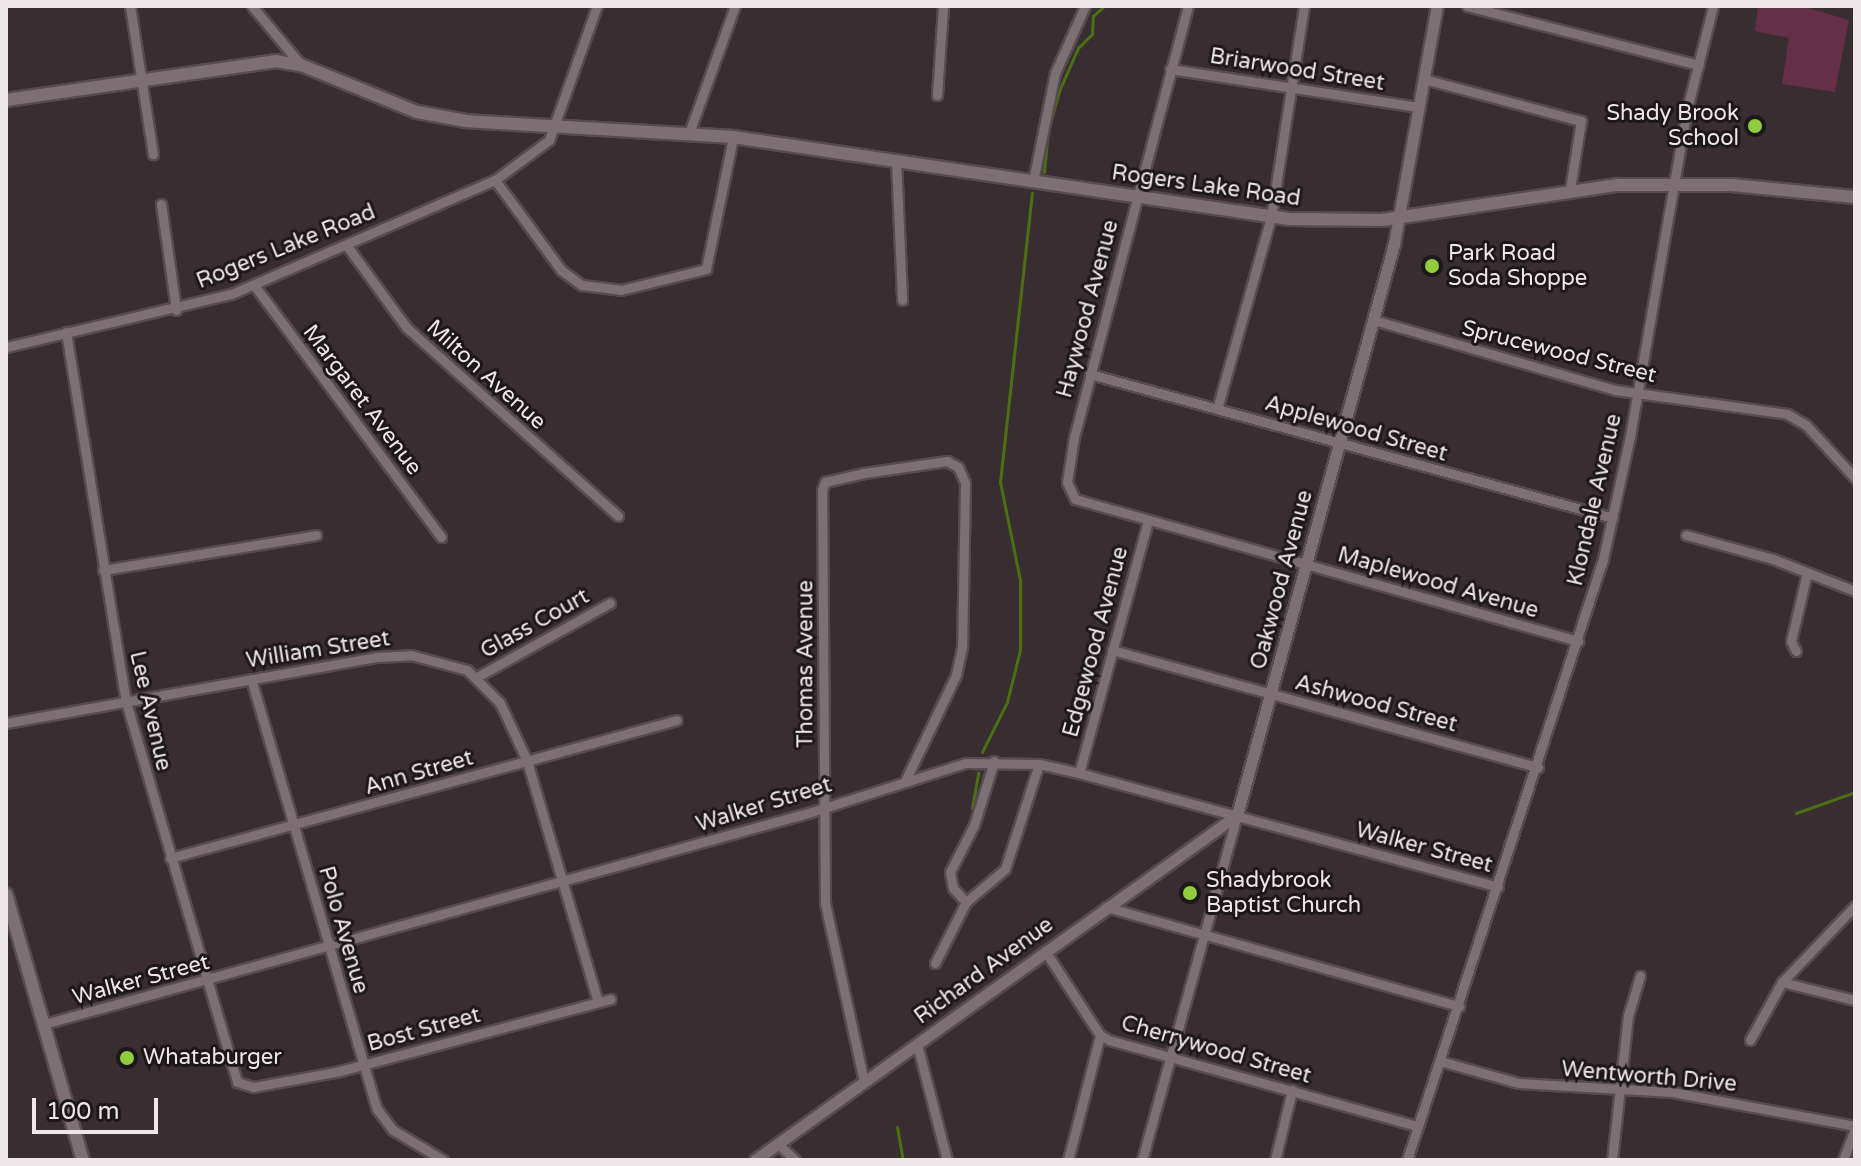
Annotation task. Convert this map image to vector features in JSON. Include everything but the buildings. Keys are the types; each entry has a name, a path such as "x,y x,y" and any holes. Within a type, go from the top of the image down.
{"main road":[{"name":"Rogers Lake Road","path":"6,100 275,61 301,65 417,112 553,128 733,137 1271,217 1333,222 1399,217 1570,189 1675,184 1855,197"},
{"path":"6,894 83,1160"}],"street":[{"path":"130,6 153,154"},
{"path":"252,6 301,65"},
{"path":"553,128 597,6"},
{"path":"689,133 735,6"},
{"path":"937,95 943,6"},
{"path":"1033,181 1055,73 1085,6"},
{"name":"Haywood Avenue","path":"1067,482 1090,374 1188,6"},
{"path":"1217,409 1271,217 1304,6"},
{"name":"Oakwood Avenue","path":"1142,1160 1374,320 1399,217 1437,6"},
{"path":"1467,6 1699,65"},
{"name":"Klondale Avenue","path":"1407,1160 1538,767 1613,518 1675,184 1713,6"},
{"name":"Briarwood Street","path":"1170,69 1418,107"},
{"path":"1424,79 1581,121 1570,189"},
{"name":"Rogers Lake Road","path":"6,347 176,310 254,285 495,180 545,146 553,128"},
{"path":"495,180 556,264 582,285 621,290 706,269 733,137"},
{"path":"896,160 902,300"},
{"path":"161,204 176,310"},
{"name":"Milton Avenue","path":"347,246 406,327 618,516"},
{"name":"Margaret Avenue","path":"254,285 441,537"},
{"name":"Sprucewood Street","path":"1374,320 1638,394 1787,414 1806,425 1855,478"},
{"name":"Lee Avenue","path":"66,332 126,702 233,1075 244,1086"},
{"name":"Applewood Street","path":"1090,374 1613,518"},
{"name":"Thomas Avenue","path":"864,1082 828,927 825,482 932,460 958,467 965,483 958,668 906,779"},
{"name":"Maplewood Avenue","path":"1067,482 1075,499 1578,641"},
{"name":"Edgewood Avenue","path":"1079,773 1148,520"},
{"path":"103,570 316,535"},
{"path":"1686,535 1855,591"},
{"path":"1796,651 1791,641 1807,573"},
{"name":"Glass Court","path":"477,677 610,603"},
{"name":"Ashwood Street","path":"1112,650 1538,767"},
{"name":"William Street","path":"6,723 404,655 437,659 477,677 500,703 527,761 598,1002"},
{"name":"Polo Avenue","path":"251,679 383,1122 443,1160"},
{"name":"Ann Street","path":"170,858 677,720"},
{"path":"966,902 953,888 950,872 974,825 994,761"},
{"name":"Walker Street","path":"44,1024 562,883 825,807 906,779 994,761 1039,764 1079,773 1498,887"},
{"path":"935,963 966,902 1005,869 1039,764"},
{"name":"Richard Avenue","path":"755,1160 1237,815"},
{"path":"1750,1040 1782,982 1855,906"},
{"path":"1106,907 1459,1006"},
{"name":"Cherrywood Street","path":"1045,951 1100,1035 1418,1126"},
{"path":"1612,1160 1628,1016 1640,976"},
{"path":"1782,982 1855,1000"},
{"name":"Bost Street","path":"244,1086 364,1065 611,999"},
{"path":"1068,1160 1100,1035"},
{"path":"917,1044 947,1160"},
{"name":"Wentworth Drive","path":"1440,1061 1519,1083 1719,1099 1855,1127"},
{"path":"1275,1160 1292,1090"},
{"path":"1843,1160 1855,1127"},
{"path":"778,1144 795,1160"}],"shaded area":[{"path":"1758,6 1801,6 1849,20 1835,92 1782,84 1789,38 1755,31"}],"waterway":[{"path":"1044,172 1048,130 1059,91 1078,48 1092,34 1093,16 1104,6"},
{"path":"982,752 1007,702 1020,650 1020,580 1000,482 1032,193"},
{"path":"972,808 978,773"},
{"path":"1796,813 1855,792"},
{"path":"897,1127 903,1160"}],"place":[{"name":"Shady Brook School","path":"1755,126"},
{"name":"Park Road Soda Shoppe","path":"1432,266"},
{"name":"Shadybrook Baptist Church","path":"1190,893"},
{"name":"Whataburger","path":"127,1058"}]}
